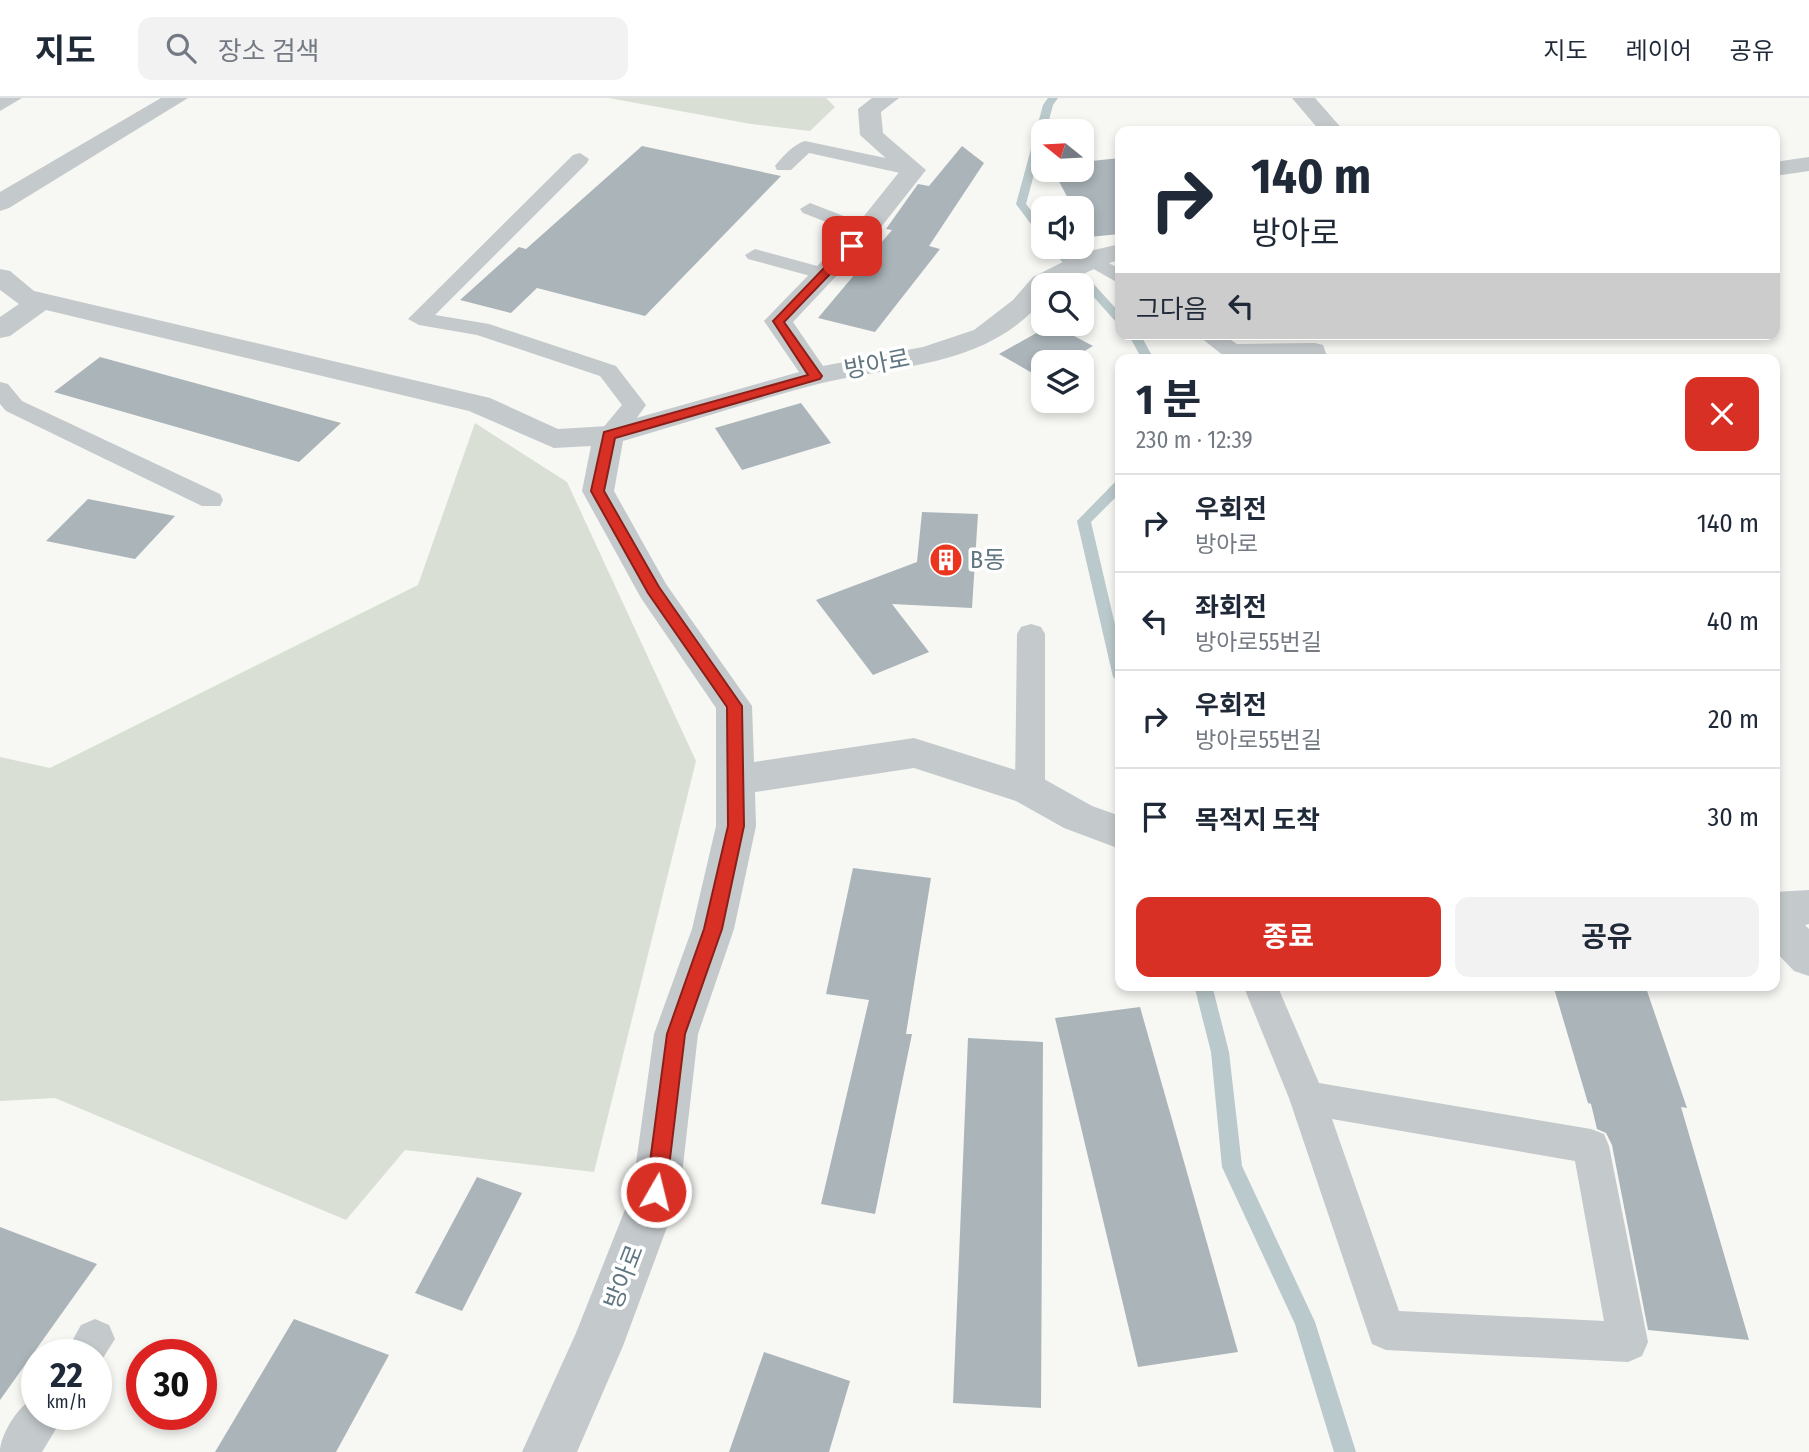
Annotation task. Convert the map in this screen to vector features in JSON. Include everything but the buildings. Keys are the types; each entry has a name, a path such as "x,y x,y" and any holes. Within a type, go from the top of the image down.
{"street":[{"path":"0,204 177,98"},
{"path":"816,376 778,321 865,232 914,170 872,135 869,109 888,98"},
{"path":"1303,98 1328,126"},
{"path":"1780,168 1809,164"},
{"name":"방아로","path":"1094,257 1115,253"},
{"name":"방아로","path":"549,1452 597,1346 656,1192 676,1034 713,929 736,826 734,706 653,590 598,491 609,435 816,376 929,354 984,336 1023,306 1042,283 1088,259"},
{"path":"0,277 25,297 478,404 554,439 609,435"},
{"path":"0,331 41,301"},
{"path":"736,780 914,753 1030,790 1077,817 1115,831"},
{"path":"1780,909 1809,907"},
{"path":"1780,927 1809,958"}],"lane":[{"path":"0,106 13,98"},
{"path":"784,166 805,147 914,170"},
{"path":"580,159 418,319 481,329 608,371 634,405 609,435"},
{"path":"810,209 865,232"},
{"path":"755,255 825,274"},
{"path":"1092,259 1115,275"},
{"path":"1214,340 1232,354"},
{"path":"1249,354 1315,350 1316,354"},
{"path":"0,389 14,406 211,500"},
{"path":"1030,790 1031,634"},
{"path":"1262,991 1307,1098 1386,1330 1628,1342 1591,1146 1307,1098"},
{"path":"17,1452 33,1430"}],"shaded area":[{"path":"609,98 826,98 835,107 810,131 751,124"},
{"path":"475,423 567,482 696,761 594,1172 405,1150 346,1220 55,1098 0,1101 0,757 50,768 418,585"}],"waterway":[{"path":"1031,217 1021,204 1048,105 1053,98"},
{"path":"1065,259 1115,314"},
{"path":"1137,340 1145,354"},
{"path":"1115,490 1084,521 1115,655"},
{"path":"1205,991 1220,1052 1232,1167 1305,1322 1345,1452"}],"place":[{"name":"B동","path":"946,560"}],"route":[{"path":"656,1192 676,1034 713,929 736,826 734,706 653,590 598,491 609,435 816,376 778,321 852,246"}]}
